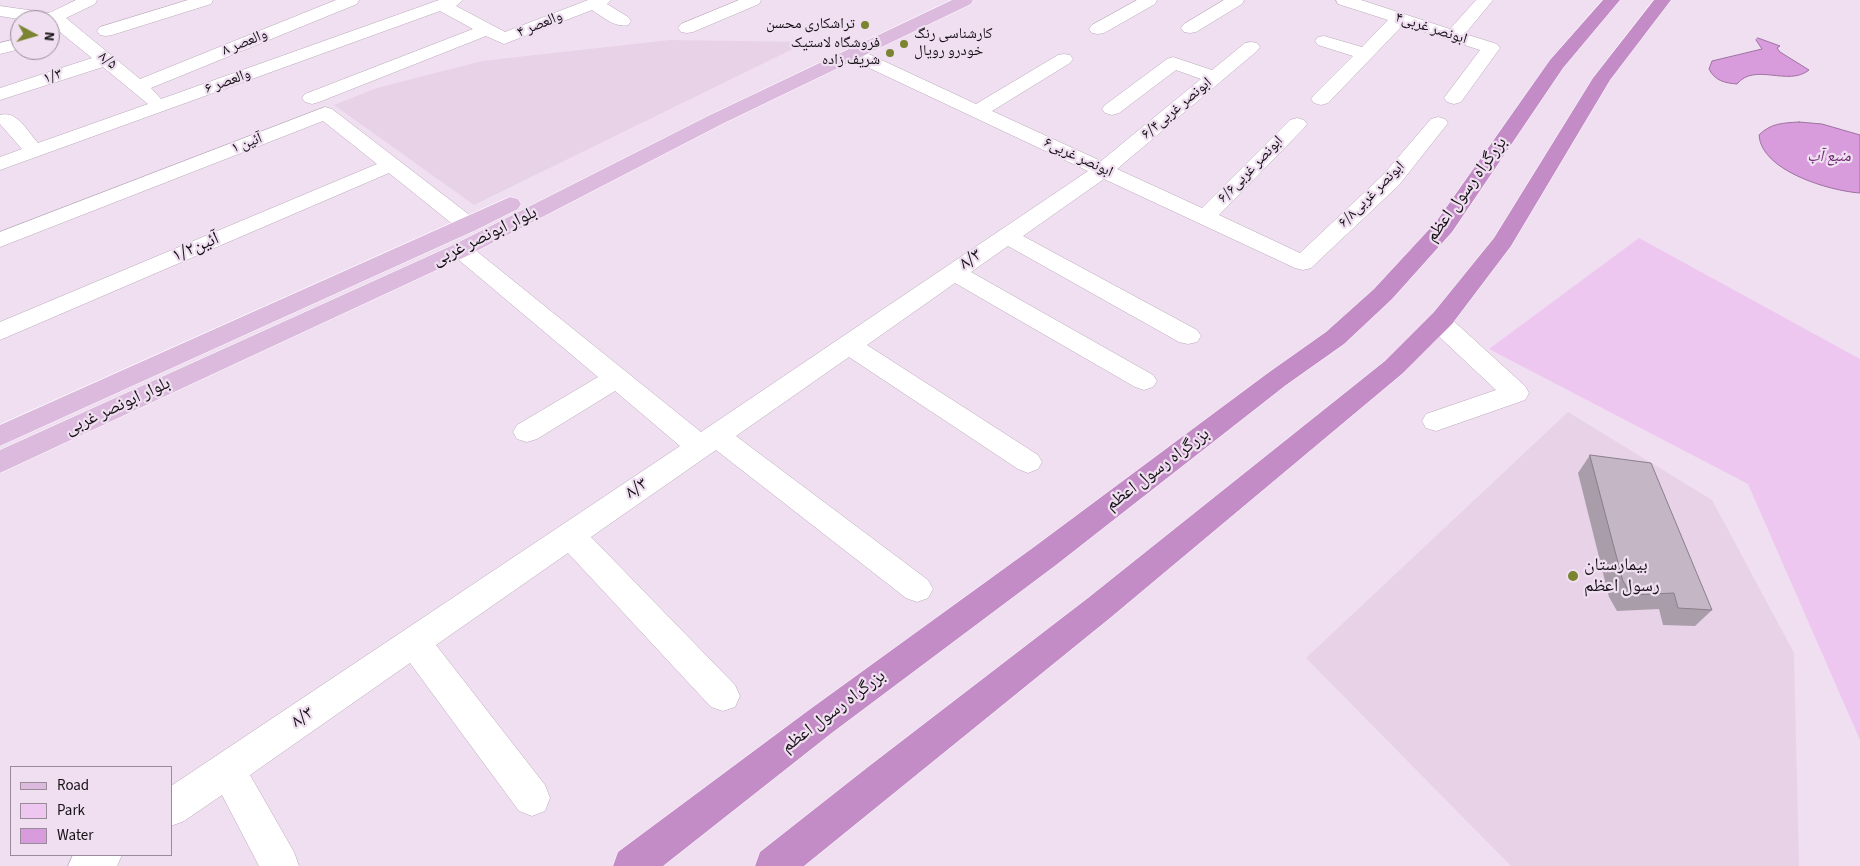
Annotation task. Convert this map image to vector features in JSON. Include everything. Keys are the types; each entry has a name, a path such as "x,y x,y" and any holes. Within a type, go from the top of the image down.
{"highway":[{"name":"بزرگراه رسول اعظم","path":"632,866 821,720 1045,556 1277,379 1335,338 1383,294 1444,227 1556,64 1612,0"},
{"path":"774,866 881,779 1107,602 1394,367 1440,322 1503,241 1602,78 1663,0"}],"main road":[{"name":"بلوار ابونصر غربی","path":"0,462 461,250 585,177 763,78 837,46 932,0"},
{"name":"بلوار ابونصر غربی","path":"0,436 468,225 585,177 723,116 965,0"}],"street":[{"path":"60,24 89,0"},
{"path":"106,31 205,0"},
{"name":"والعصر ۸","path":"138,87 352,0"},
{"path":"687,28 752,0"},
{"path":"1098,29 1149,0"},
{"path":"1190,28 1236,0"},
{"name":"۴ابونصر غربی","path":"1344,0 1490,48 1454,98"},
{"path":"1454,36 1485,0"},
{"path":"449,2 486,30"},
{"name":"والعصر ۶","path":"0,164 449,2"},
{"path":"599,2 622,21"},
{"name":"والعصر ۴","path":"486,30 504,39 599,2"},
{"path":"1321,98 1400,18"},
{"name":"۸/۵","path":"60,30 105,60 161,106"},
{"path":"312,98 486,30"},
{"path":"1324,41 1365,54"},
{"name":"۶/۴ابونصر غربی","path":"1103,170 1251,47"},
{"name":"۶ابونصر غربی","path":"854,54 1303,263"},
{"path":"978,111 1064,59"},
{"name":"۱/۳","path":"0,94 105,60"},
{"path":"1112,109 1173,63 1215,77"},
{"name":"آئین ۱","path":"0,240 325,114 468,225"},
{"path":"6,119 35,152"},
{"name":"۶/۸ابونصر غربی","path":"1303,263 1391,180 1438,123"},
{"name":"۶/۶ابونصر غربی","path":"1205,217 1296,124"},
{"name":"۱/۲آئین","path":"0,332 391,165"},
{"name":"۸/۳","path":"172,807 1103,170"},
{"path":"1006,236 1188,336"},
{"path":"461,250 616,378 917,589"},
{"path":"954,272 1144,382"},
{"path":"1436,421 1516,393 1440,322"},
{"path":"848,344 1028,462"},
{"path":"526,432 616,378"},
{"path":"570,535 723,696"},
{"path":"414,642 532,798"},
{"path":"227,769 280,866"},
{"path":"86,866 101,856"}],"shaded area":[{"path":"670,40 807,42 474,205 334,105 377,88 482,61"},
{"name":"بیمارستان رسول اعظم","path":"1568,412 1712,500 1794,653 1799,866 1511,866 1306,658"}],"green space":[{"path":"1639,238 1860,359 1860,740 1748,484 1489,349"}],"water":[{"path":"1758,38 1780,46 1777,48 1780,52 1809,70 1801,75 1791,76 1753,75 1744,78 1737,84 1721,81 1711,73 1709,69 1712,61 1762,49 1756,40"},
{"name":"منبع آب","path":"1782,123 1822,124 1860,135 1860,193 1832,188 1799,177 1771,159 1763,148 1759,135 1768,128"}],"building":[{"path":"1590,455 1651,463 1712,610 1678,608 1674,593 1631,595 1623,581"}],"place":[{"name":"تراشکاری محسن","path":"865,25"},
{"name":"کارشناسی رنگ خودرو رویال","path":"904,44"},
{"name":"فروشگاه لاستیک شریف زاده","path":"890,53"},
{"name":"بیمارستان رسول اعظم","path":"1573,576"}]}
